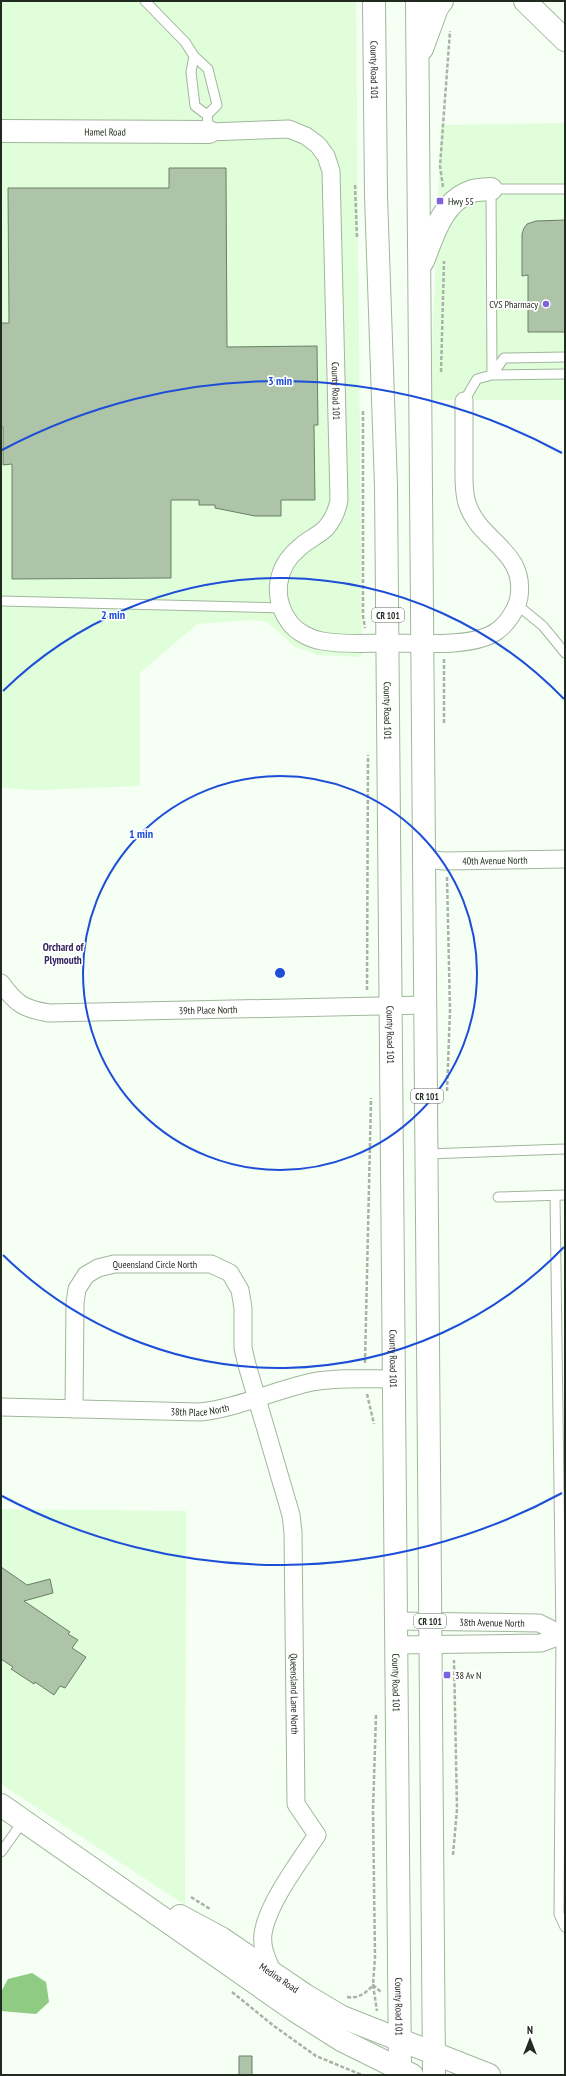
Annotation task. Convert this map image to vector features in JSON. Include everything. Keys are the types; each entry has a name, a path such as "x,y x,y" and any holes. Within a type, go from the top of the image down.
{"main road":[{"name":"County Road 101","path":"374,1 376,196 386,478 397,1621 390,2036 404,2073"},
{"name":"CR 101","path":"417,1 434,2065"},
{"path":"417,62 437,8 442,1"},
{"path":"524,4 565,40"},
{"name":"Hamel Road","path":"1,131 208,123"},
{"path":"419,269 439,223 451,203 470,192 491,189"},
{"name":"Medina Road","path":"1,1805 294,2010 343,2041 404,2073"},
{"name":"Medina Road","path":"80,1861 221,1938 342,2017 390,2036 434,2065 489,2075"}],"street":[{"name":"County Road 101","path":"208,123 289,129 306,136 318,145 326,156 331,171 339,500 336,514 327,527 315,538 300,546 285,564 278,585 278,598 282,608 290,623 303,634 321,641 367,644 443,643 475,640 497,631 509,619 519,598 518,572 510,556 475,520 466,503 464,482 464,401"},
{"name":"40th Avenue North","path":"424,859 444,861 565,859"},
{"name":"39th Place North","path":"1,983 13,999 30,1010 49,1013 426,1005"},
{"name":"Queensland Circle North","path":"74,1409 75,1303 77,1289 86,1275 98,1268 114,1264 211,1264 230,1272 240,1290 243,1308 243,1348 257,1398"},
{"name":"38th Place North","path":"1,1407 200,1412 216,1410 313,1382 343,1379 395,1379"},
{"name":"Queensland Lane North","path":"257,1398 291,1515 293,1532 296,1804 317,1835 289,1878 267,1920 263,1935 263,1946 273,1973"},
{"name":"38th Avenue North","path":"397,1621 539,1623 563,1634"},
{"path":"397,1645 541,1644 563,1634"}],"lane":[{"path":"145,1 185,42 194,56 208,69 217,105 208,123 195,106 191,72 194,56"},
{"path":"492,375 491,189 565,189"},
{"path":"492,375 504,358 565,357"},
{"path":"464,401 477,379 492,375 565,374"},
{"path":"1,601 282,608"},
{"path":"516,604 543,626 565,652"},
{"path":"427,1154 565,1149"},
{"path":"554,1196 563,1634 562,1831 559,1914 565,1927"},
{"path":"498,1197 565,1196"},
{"path":"1,1852 24,1820"}],"path":[{"path":"450,29 440,166 444,192 451,203"},
{"path":"441,374 444,260"},
{"path":"366,1392 374,1425"},
{"path":"376,1710 373,1810 376,1957 373,1985 390,2036"}],"shaded area":[{"path":"1,1 356,1 362,657 318,655 295,647 267,622 251,620 197,624 140,673 140,786 38,790 1,788"},
{"path":"565,123 565,400 430,400 441,125"},
{"path":"1,1509 186,1511 185,1905 1,1784"},
{"path":"32,1973 46,1982 49,2002 36,2014 1,2011 1,1992 8,1979"}],"building":[{"path":"169,168 226,168 227,347 317,346 318,425 314,425 315,500 281,500 281,516 255,516 215,508 215,505 199,505 199,500 171,500 171,578 12,579 12,464 3,465 3,427 1,427 1,323 9,323 8,188 169,188"},
{"name":"CVS Pharmacy","path":"565,220 565,332 528,332 528,275 522,276 522,234 527,224 536,221"},
{"path":"1,1567 27,1585 50,1579 53,1593 24,1601 70,1632 68,1634 78,1640 72,1648 86,1657 65,1688 60,1686 54,1695 35,1682 34,1684 11,1669 13,1667 1,1659"},
{"path":"239,2056 252,2056 252,2075 239,2075"}],"place":[{"name":"Hwy 55","path":"440,201"},
{"name":"CVS Pharmacy","path":"546,304"},
{"name":"38 Av N","path":"447,1675"}],"district":[{"name":"Orchard of Plymouth","path":"63,953"}]}
